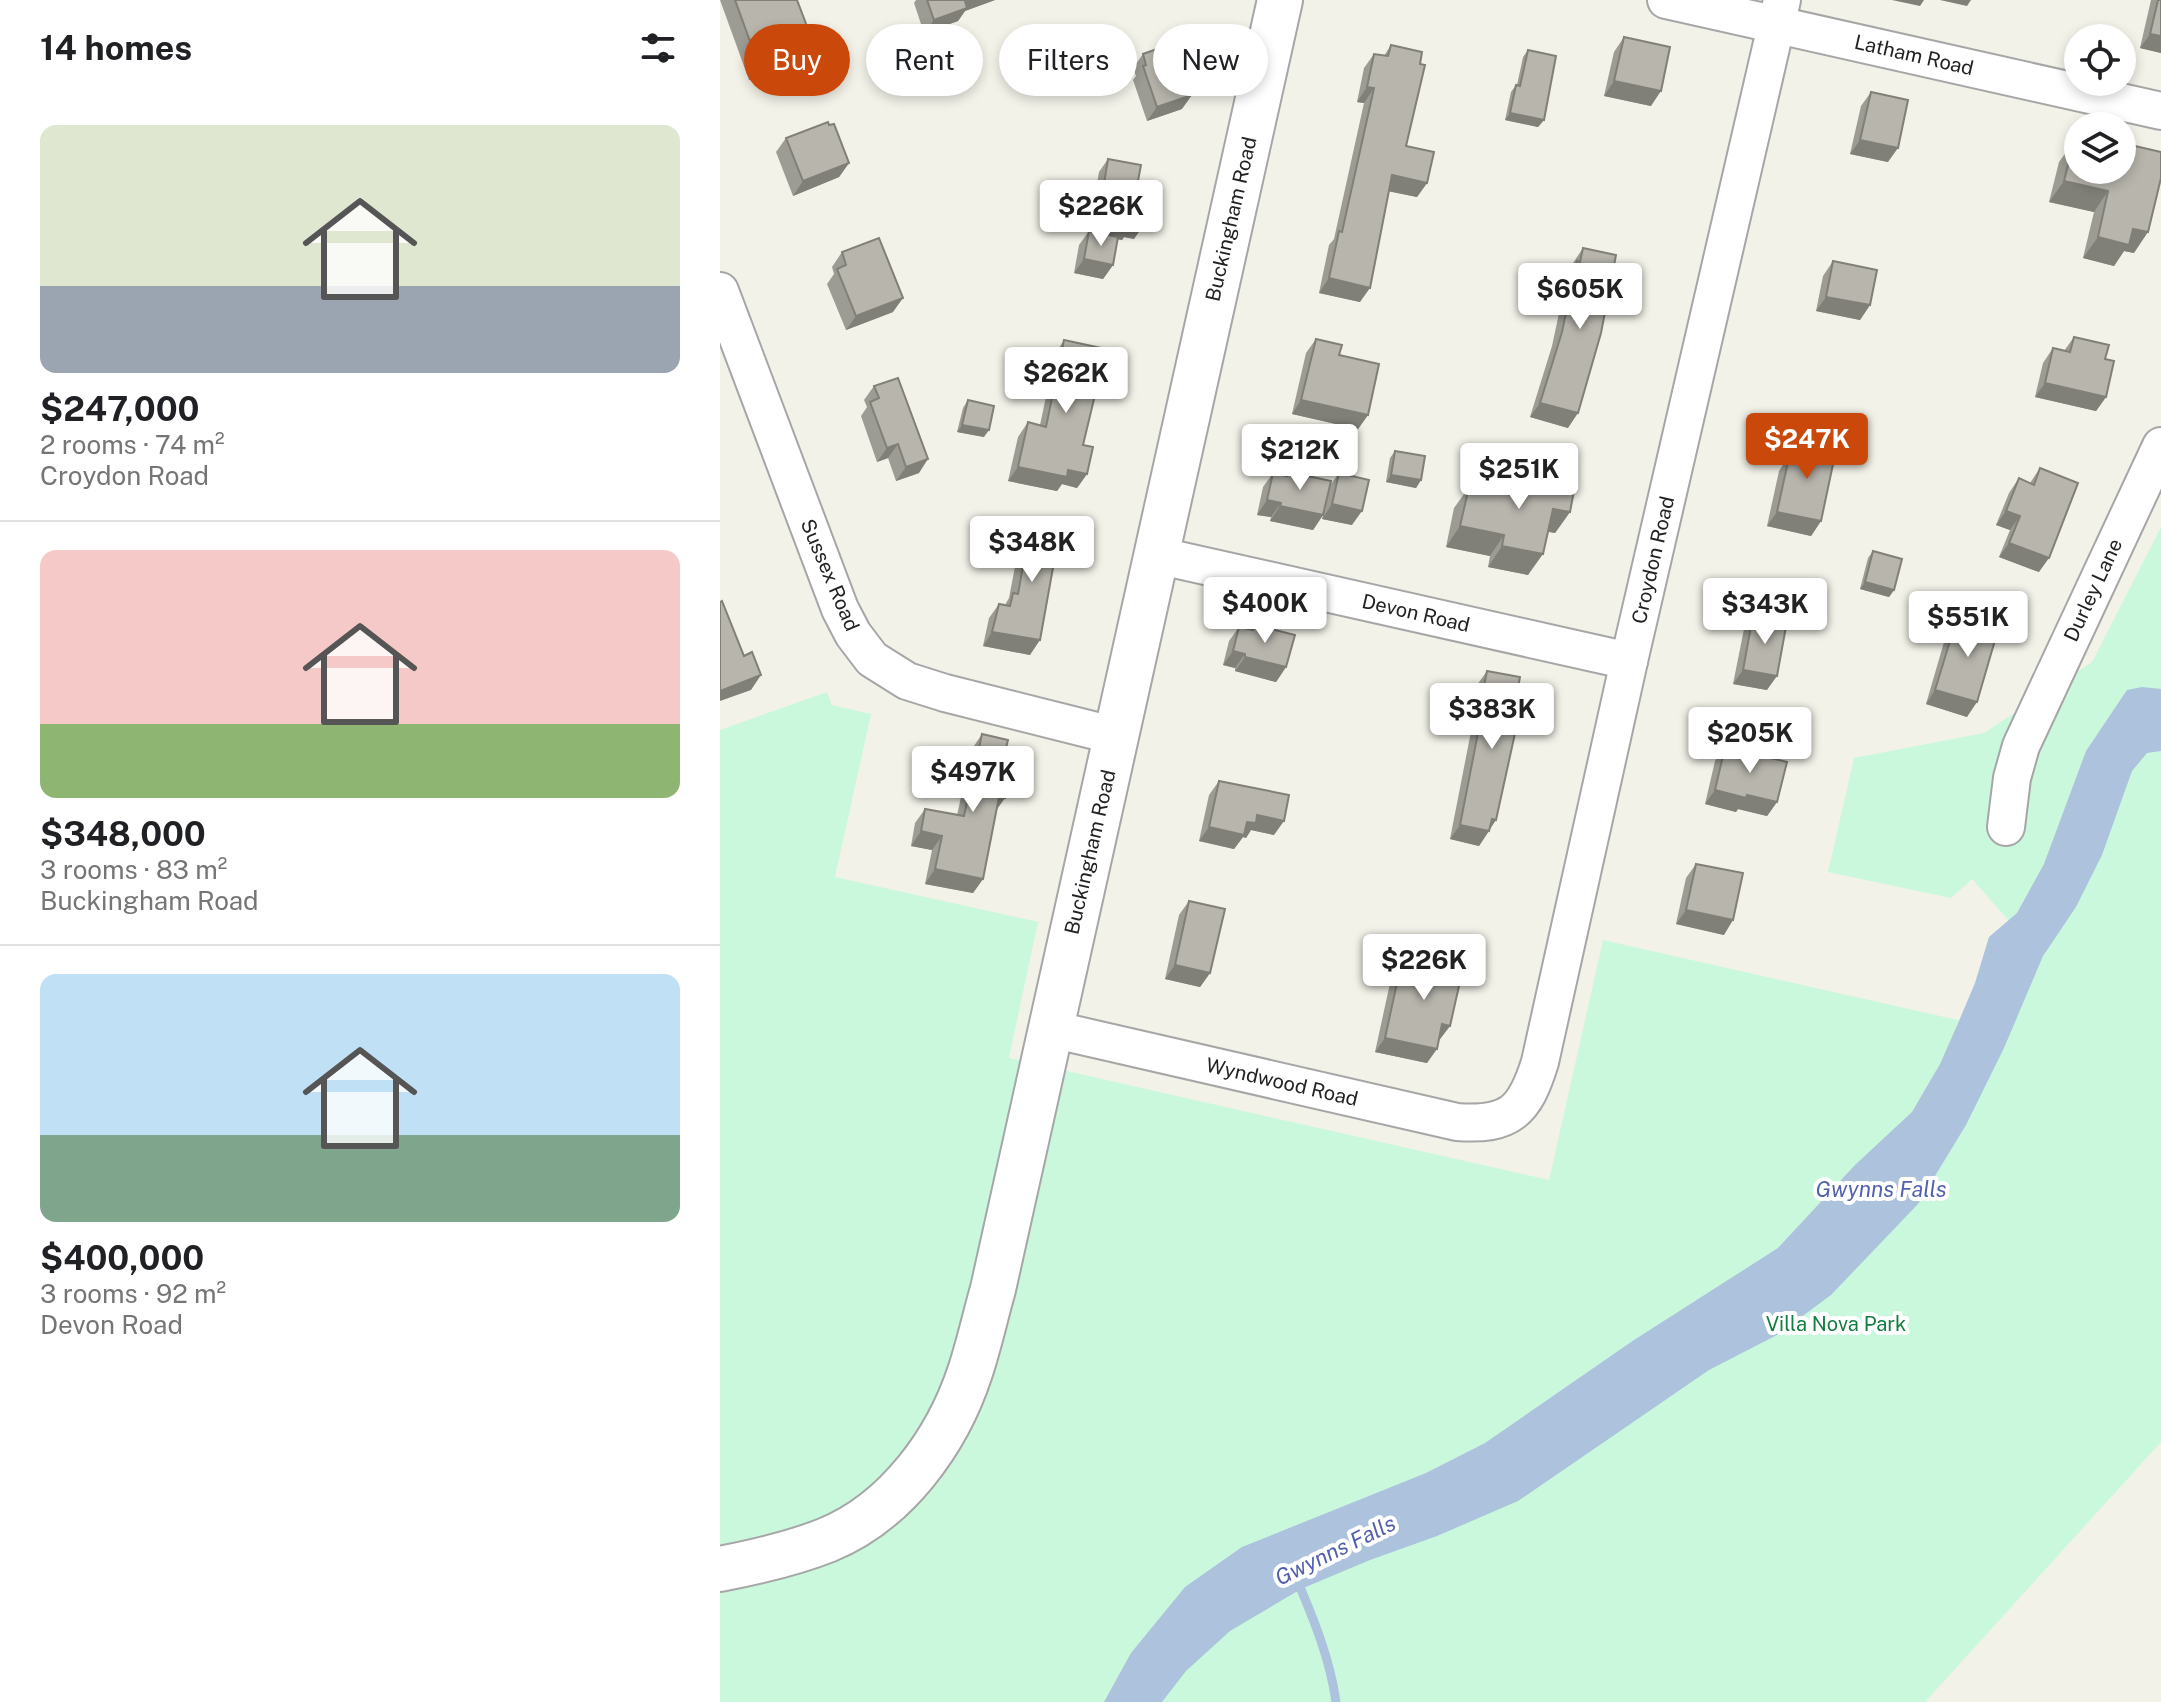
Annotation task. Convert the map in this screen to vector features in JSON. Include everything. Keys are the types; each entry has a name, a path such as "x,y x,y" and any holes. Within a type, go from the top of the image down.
{"street":[{"name":"Buckingham Road","path":"720,1569 770,1559 829,1539 872,1514 909,1481 942,1436 969,1375 993,1289 1280,0"},
{"name":"Latham Road","path":"1666,0 1780,12 2161,111"},
{"name":"Croydon Road","path":"1513,1114 1534,1083 1540,1062 1629,661 1780,12"},
{"name":"Sussex Road","path":"720,291 840,609 853,634 872,659 907,681 1116,736"},
{"name":"Durley Lane","path":"2006,827 2012,778 2021,746 2161,446"},
{"name":"Devon Road","path":"1156,555 1629,661"},
{"name":"Wyndwood Road","path":"1051,1029 1457,1122 1480,1124 1513,1114"}],"green space":[{"name":"Villa Nova Park","path":"2161,527 2161,1442 1925,1702 720,1702 720,730 827,692 832,705 871,714 835,877 1038,922 1009,1058 1549,1180 1603,940 2011,1032 2011,923 1972,879 1951,898 1828,872 1854,758 1984,733 2092,662"}],"water":[{"name":"Gwynns Falls","path":"2142,687 2161,689 2161,751 2147,753 2132,771 2102,855 2076,907 2043,956 2004,1048 1966,1125 1918,1204 1831,1295 1777,1335 1709,1370 1518,1501 1301,1589 1230,1631 1186,1671 1162,1702 1104,1702 1131,1653 1185,1587 1242,1547 1426,1473 1485,1443 1634,1340 1778,1248 1855,1165 1912,1112 1940,1064 1959,1021 1989,937 2017,913 2044,864 2086,751 2127,690"}],"building":[{"path":"735,0 797,0 806,24 744,24"},
{"path":"927,0 969,0 965,1 967,8 934,20"},
{"path":"2158,0 2161,0 2161,36 2150,34"},
{"path":"1624,37 1670,47 1661,91 1614,81"},
{"path":"1391,45 1422,52 1420,64 1425,65 1406,146 1434,152 1427,183 1392,175 1370,288 1329,278 1374,88 1367,87 1374,54 1388,56"},
{"path":"1153,50 1153,95 1143,66 1146,65 1143,54"},
{"path":"1528,50 1556,56 1544,120 1510,113"},
{"path":"1871,92 1908,100 1898,148 1860,140"},
{"path":"1153,96 1189,96 1157,107"},
{"path":"828,122 829,125 834,124 849,163 803,181 786,138"},
{"path":"2136,146 2161,152 2161,178 2148,232 2133,229 2129,245 2098,237 2108,191 2077,184 2136,184"},
{"path":"1108,159 1141,165 1137,186 1150,189 1143,226 1131,224 1131,227 1098,220"},
{"path":"1089,231 1118,237 1113,265 1084,259"},
{"path":"879,238 903,298 856,316 837,269 846,265 842,252"},
{"path":"1583,248 1616,255 1601,333 1578,413 1540,403"},
{"path":"1833,261 1877,270 1870,305 1826,297"},
{"path":"2074,337 2109,345 2105,359 2114,361 2106,397 2045,383 2053,348 2070,352"},
{"path":"1316,339 1342,345 1339,355 1379,364 1368,415 1301,400"},
{"path":"1064,340 1106,349 1083,445 1093,447 1087,474 1068,470 1067,477 1018,467 1028,422 1046,427"},
{"path":"898,378 928,459 906,467 898,444 887,448 870,402 879,398 874,386"},
{"path":"968,400 994,406 989,430 962,425"},
{"path":"1795,441 1836,450 1821,521 1777,512"},
{"path":"1395,451 1425,456 1421,480 1391,475"},
{"path":"2040,468 2078,483 2049,558 2009,543 2020,516 2006,511 2019,478 2034,485"},
{"path":"1289,472 1331,481 1323,515 1280,506 1281,503 1267,500 1273,473 1287,476"},
{"path":"1518,472 1575,485 1570,512 1553,509 1543,554 1502,546 1504,535 1460,526 1469,487 1513,495"},
{"path":"1339,473 1369,480 1362,511 1332,504"},
{"path":"1031,521 1065,527 1058,563 1054,562 1040,640 992,632 999,604 1010,606 1013,593 1018,594"},
{"path":"1873,551 1902,559 1894,590 1865,582"},
{"path":"720,602 744,656 752,652 761,675 720,691"},
{"path":"1753,615 1787,621 1777,676 1743,670"},
{"path":"1970,615 2000,623 1977,702 1935,690 1954,628 1966,631"},
{"path":"1255,625 1295,635 1286,667 1233,651 1239,627 1253,630"},
{"path":"1487,671 1520,677 1515,704 1521,706 1496,820 1492,819 1489,831 1460,825 1485,697 1482,696"},
{"path":"982,734 1008,740 1004,756 1014,758 1005,798 999,797 983,879 935,869 942,836 921,831 925,809 964,816"},
{"path":"1725,747 1787,762 1777,802 1715,790"},
{"path":"1219,781 1289,795 1284,821 1257,815 1256,823 1247,822 1244,835 1209,827"},
{"path":"1696,864 1743,873 1733,920 1686,910"},
{"path":"1189,901 1225,909 1210,973 1175,965"},
{"path":"1437,955 1459,960 1456,976 1461,977 1450,1026 1442,1024 1437,1049 1385,1038 1402,960 1434,967"}],"waterway":[{"path":"1297,1580 1326,1655 1336,1702"}]}
